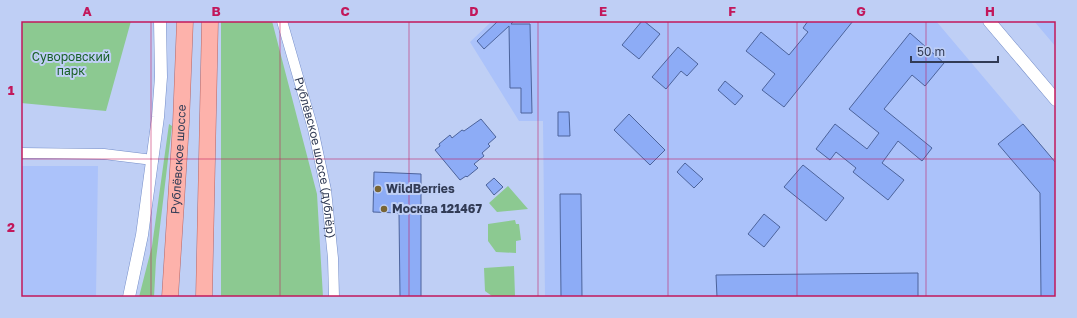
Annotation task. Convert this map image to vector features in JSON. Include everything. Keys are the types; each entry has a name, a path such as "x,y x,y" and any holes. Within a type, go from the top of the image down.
{"main road":[{"name":"Рублёвское шоссе","path":"170,297 186,21"},
{"path":"204,297 210,21"}],"street":[{"path":"129,297 142,235 158,117 161,77 160,21"},
{"name":"Рублёвское шоссе (дублёр)","path":"282,21 313,129 326,190 334,297"},
{"path":"988,21 1056,100"},
{"path":"21,153 104,154 153,160"}],"shaded area":[{"path":"492,21 936,21 1056,163 1056,297 545,297 543,121 519,121 470,42"},
{"path":"1034,21 1056,21 1056,47"},
{"path":"21,166 98,166 96,297 21,297"}],"green space":[{"name":"Суворовский парк","path":"21,21 131,21 106,111 21,103"},
{"path":"221,21 272,21 317,194 323,297 221,297"},
{"path":"169,124 172,126 156,260 154,297 139,297 152,246"},
{"path":"508,186 528,209 497,212 489,203"},
{"path":"515,220 516,224 519,224 521,240 516,241 516,253 496,252 488,241 488,224"},
{"path":"514,266 515,296 492,296 485,291 484,268"}],"building":[{"path":"498,21 514,21 511,24 530,24 532,113 521,113 521,88 510,88 509,26 484,49 477,41"},
{"path":"642,21 660,34 639,59 622,45"},
{"path":"808,21 853,21 784,107 762,90 775,74 746,51 761,32 789,55 808,32 803,28"},
{"path":"910,33 944,63 925,86 912,75 884,109 932,148 922,161 898,141 882,163 904,180 888,200 853,172 856,168 836,152 830,160 816,149 835,124 867,149 879,133 849,109"},
{"path":"678,47 698,64 687,76 681,71 666,89 652,77"},
{"path":"725,81 743,96 735,105 718,90"},
{"path":"558,112 569,112 570,136 558,136"},
{"path":"629,114 665,150 650,165 614,130"},
{"path":"481,119 496,137 488,144 490,146 482,153 484,156 474,164 478,168 467,177 466,176 460,180 435,150 440,146 439,144 450,135 452,138 462,130 464,131"},
{"path":"1023,124 1056,163 1056,297 1041,297 1040,193 998,144"},
{"path":"685,163 703,179 694,188 677,172"},
{"path":"803,165 844,198 826,221 784,187"},
{"path":"374,172 421,174 421,297 400,297 399,213 373,212"},
{"path":"494,178 503,187 494,195 486,185"},
{"path":"560,194 581,194 582,297 561,297"},
{"path":"764,214 780,227 764,247 748,234"},
{"path":"918,273 918,297 717,297 716,275"}],"place":[{"name":"WildBerries","path":"378,189"},
{"name":"Москва 121467","path":"384,209"}]}
